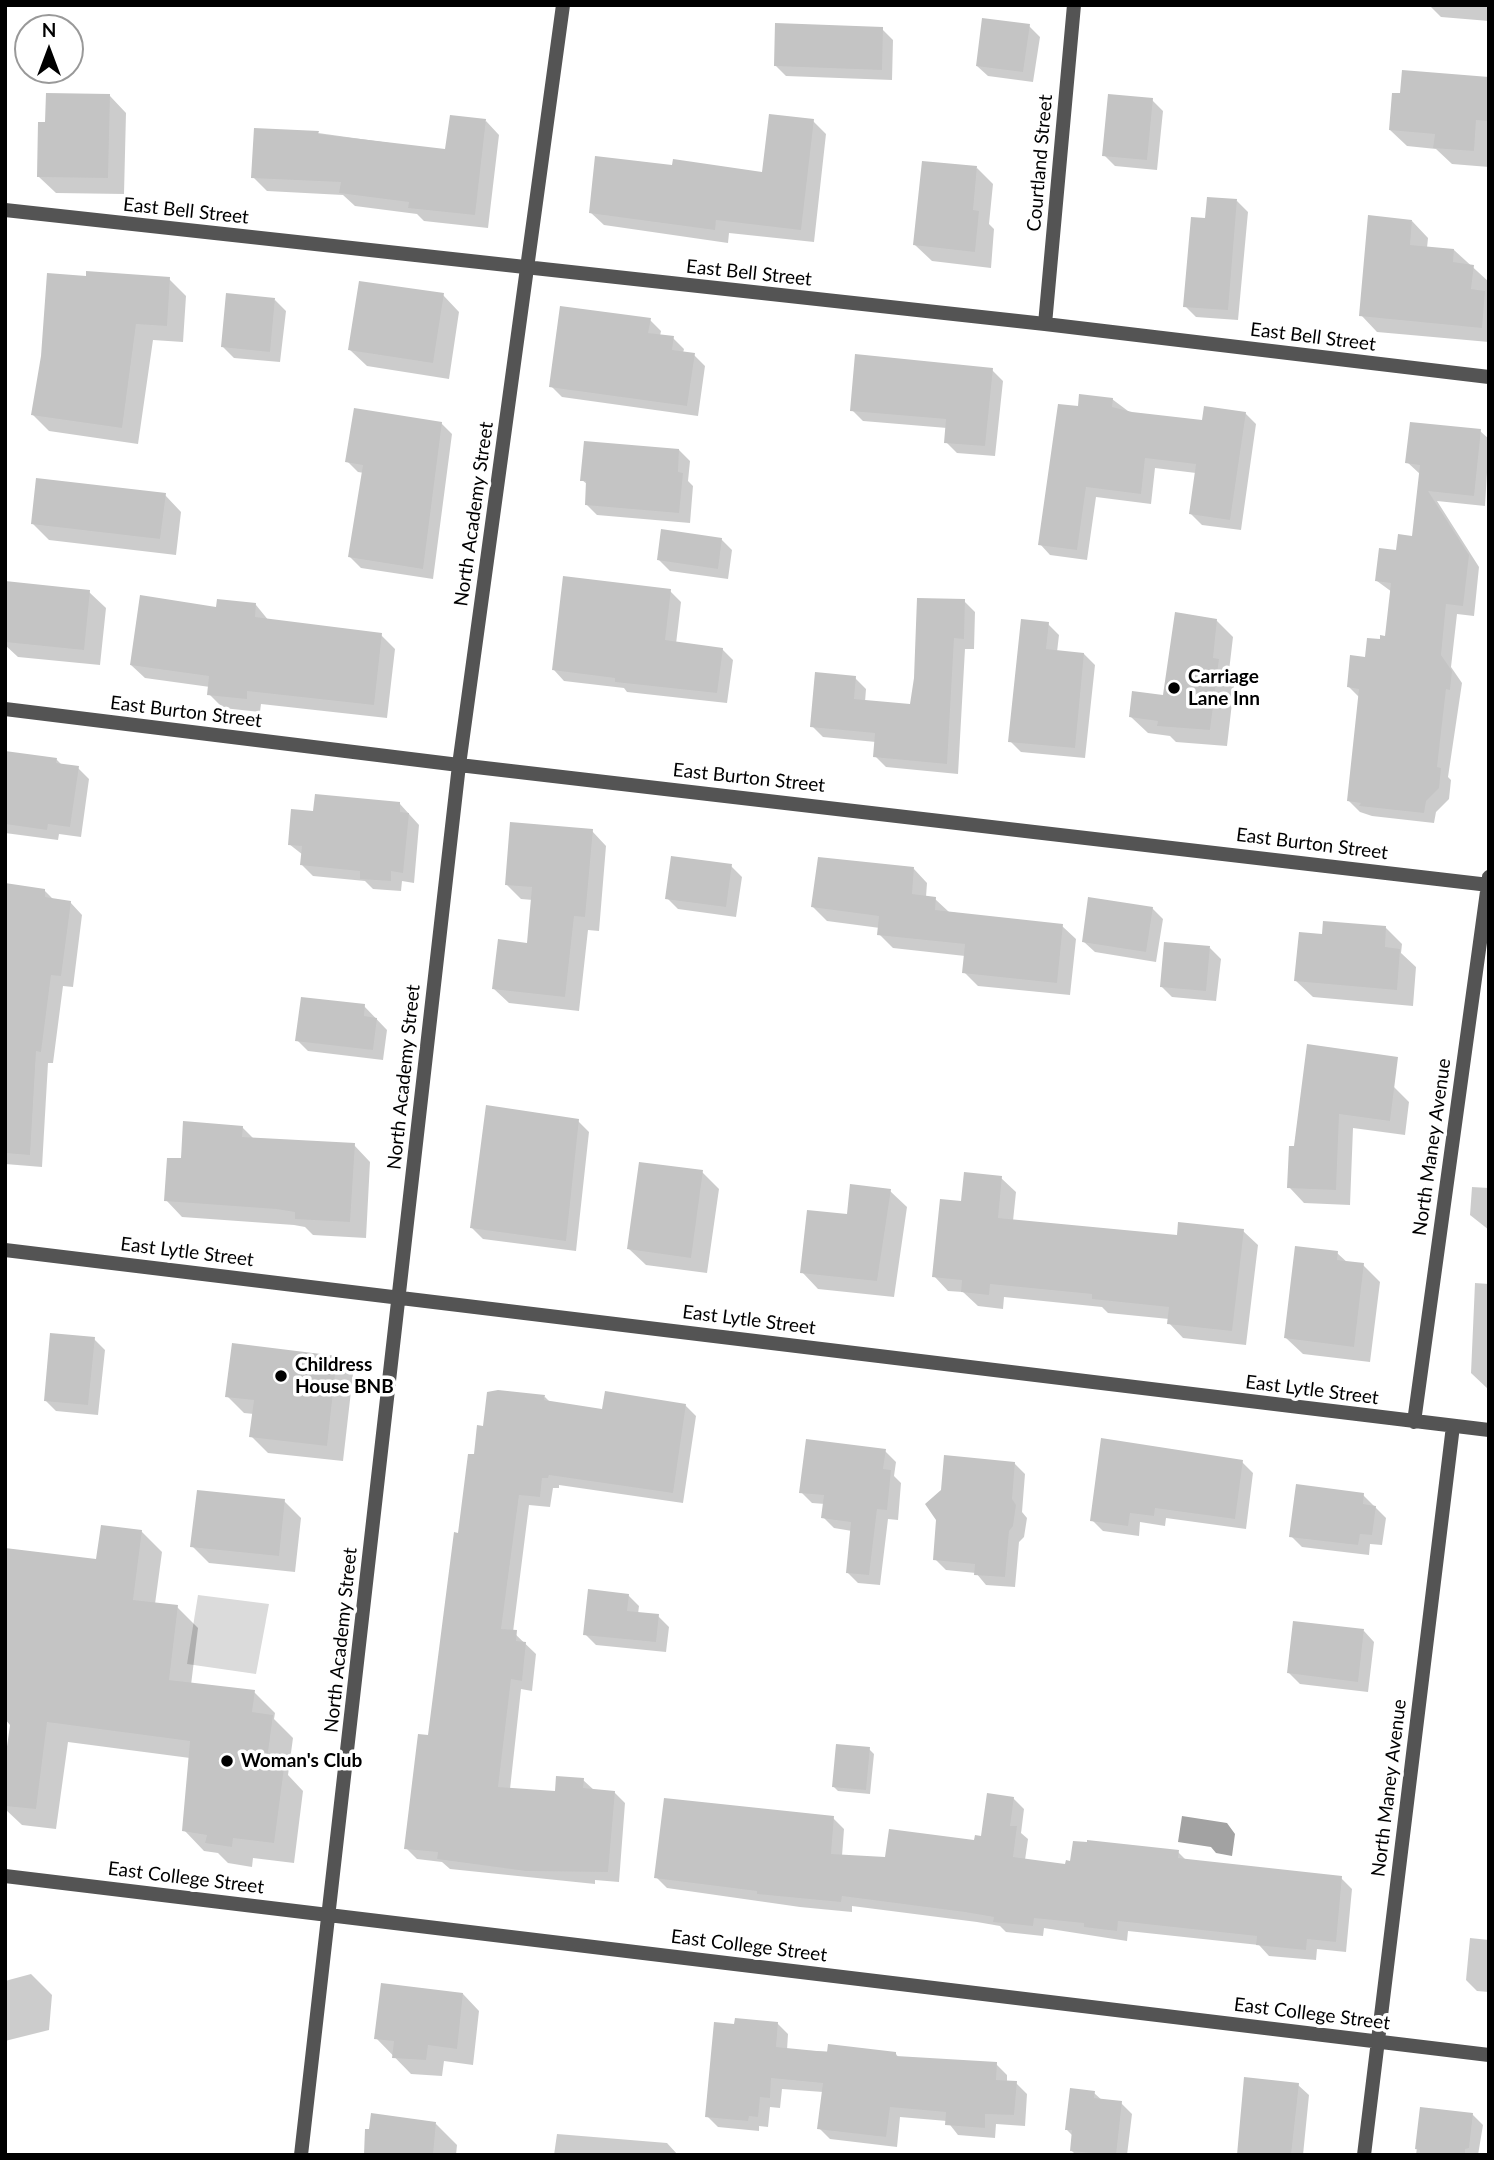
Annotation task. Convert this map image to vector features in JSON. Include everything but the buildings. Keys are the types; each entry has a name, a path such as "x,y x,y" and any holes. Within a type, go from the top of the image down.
{"street":[{"name":"North Academy Street","path":"301,2155 459,765 564,5"},
{"name":"Courtland Street","path":"1045,324 1074,5"},
{"name":"East Bell Street","path":"5,210 1045,324 1489,377"},
{"name":"East Burton Street","path":"5,709 459,765 1488,882"},
{"name":"North Maney Avenue","path":"1414,1422 1488,882"},
{"name":"East Lytle Street","path":"5,1250 1489,1430"},
{"name":"North Maney Avenue","path":"1364,2155 1452,1426"},
{"name":"East College Street","path":"5,1876 1489,2055"}],"shaded area":[{"path":"198,1595 269,1604 256,1674 187,1664"},
{"path":"1182,1816 1227,1823 1235,1834 1232,1856 1216,1853 1211,1847 1178,1842"}],"place":[{"name":"Carriage Lane Inn","path":"1174,688"},
{"name":"Childress House BNB","path":"281,1376"},
{"name":"Woman's Club","path":"227,1761"}]}
